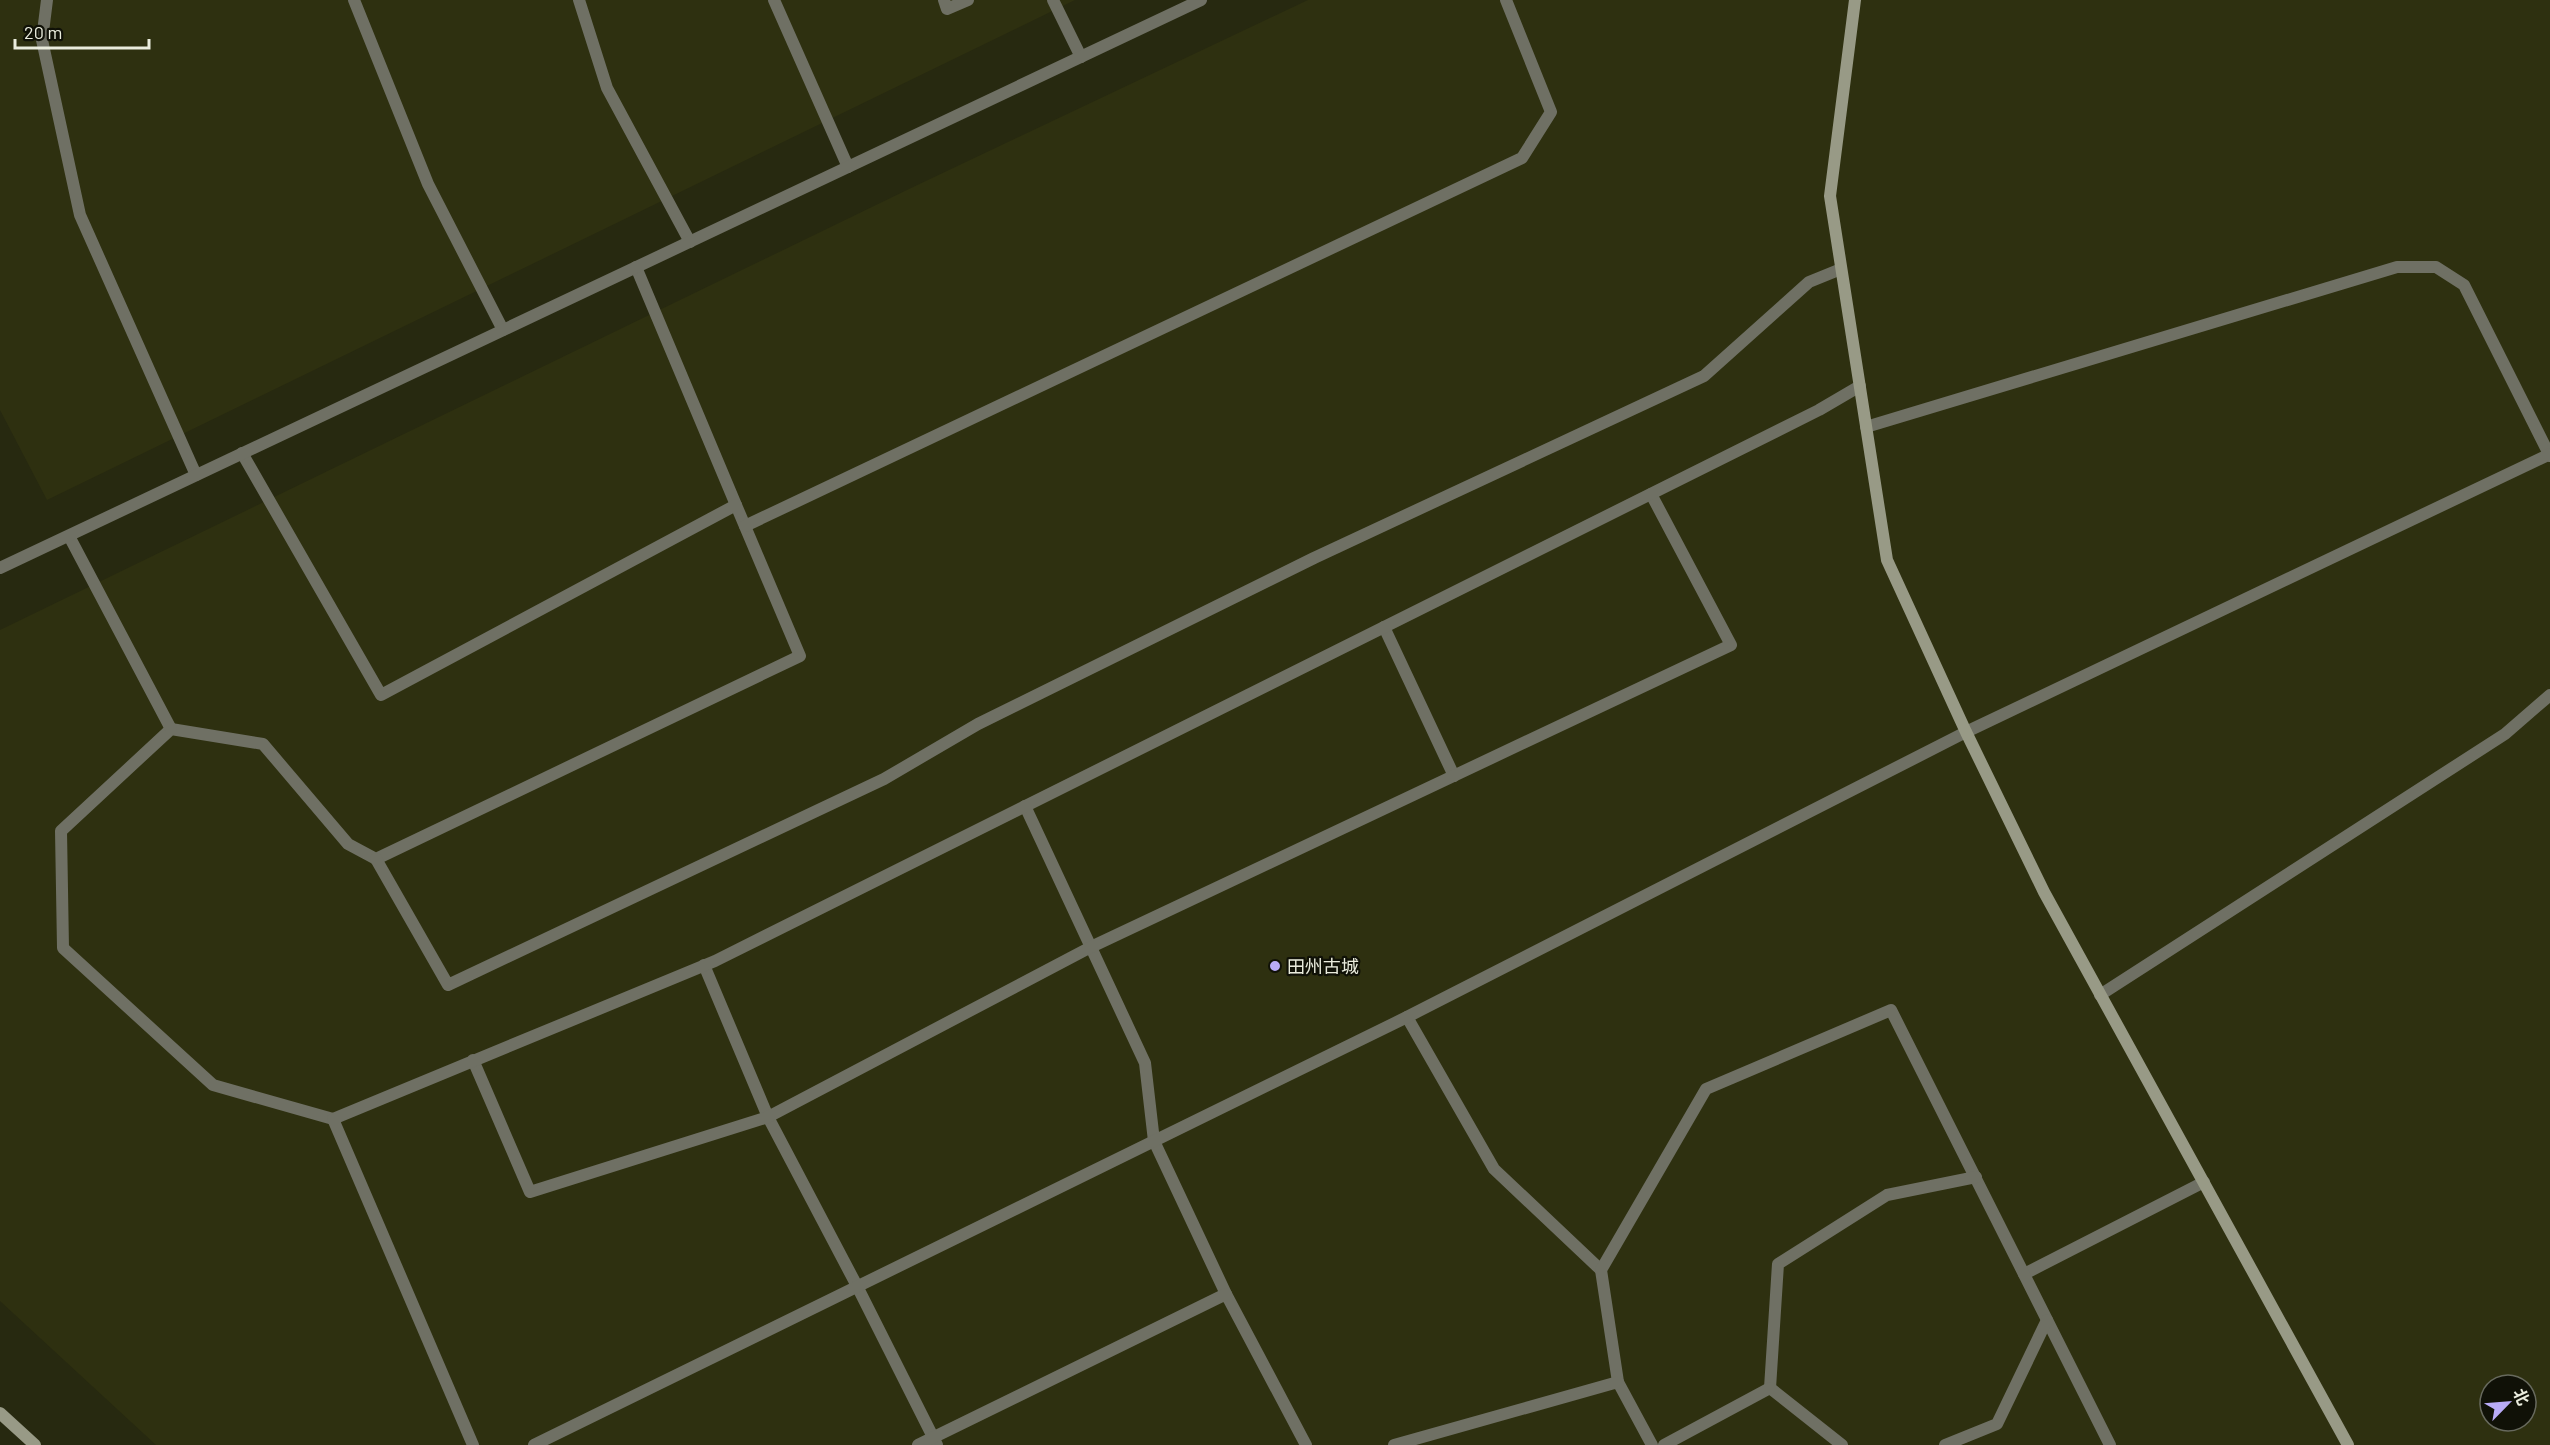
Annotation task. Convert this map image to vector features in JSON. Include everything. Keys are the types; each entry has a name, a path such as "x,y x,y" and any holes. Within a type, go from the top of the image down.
{"street":[{"path":"47,0 42,40 80,214 196,475"},
{"path":"354,0 428,184 503,330"},
{"path":"579,0 607,88 690,242"},
{"path":"774,0 848,167"},
{"path":"944,0 947,9 968,0"},
{"path":"1053,0 1081,57"},
{"path":"0,568 1201,0"},
{"path":"745,526 1522,158 1551,112 1506,0"},
{"path":"1855,0 1830,196 1887,560 1966,732 2044,892 2348,1445"},
{"path":"376,859 800,656 636,267"},
{"path":"534,1445 1407,1017 1966,732 2550,455 2464,285 2436,267 2397,267 1866,427"},
{"path":"171,729 263,744 348,844 376,859 448,985 884,779 978,724 1314,558 1704,376 1809,282 1841,269"},
{"path":"171,729 61,831 63,948 213,1085 333,1119 704,965 1819,410 1860,386"},
{"path":"242,453 381,695 735,505"},
{"path":"474,1060 530,1192 768,1117 1091,947 1731,645 1651,494"},
{"path":"69,536 171,729"},
{"path":"1384,627 1454,776"},
{"path":"2100,995 2505,734 2550,695"},
{"path":"1025,806 1145,1063 1154,1141 1226,1294 1306,1445"},
{"path":"704,965 768,1117 935,1441"},
{"path":"1601,1270 1706,1089 1891,1010 2110,1445"},
{"path":"1407,1017 1494,1169 1601,1270 1618,1382 1652,1445"},
{"path":"333,1119 474,1445"},
{"path":"1770,1388 1778,1264 1887,1195 1976,1177"},
{"path":"2024,1274 2204,1182"},
{"path":"918,1445 935,1441 1226,1294"},
{"path":"1945,1445 1997,1424 2047,1320"},
{"path":"1394,1445 1618,1382"},
{"path":"1664,1445 1770,1388"},
{"path":"1770,1388 1842,1445"},
{"path":"0,1413 35,1445"}],"shaded area":[{"path":"0,0 1075,0 47,500 0,410"},
{"name":"田州古城","path":"1308,0 2550,0 2550,1445 156,1445 0,1301 0,630 909,189"}],"place":[{"name":"田州古城","path":"1275,966"}]}
